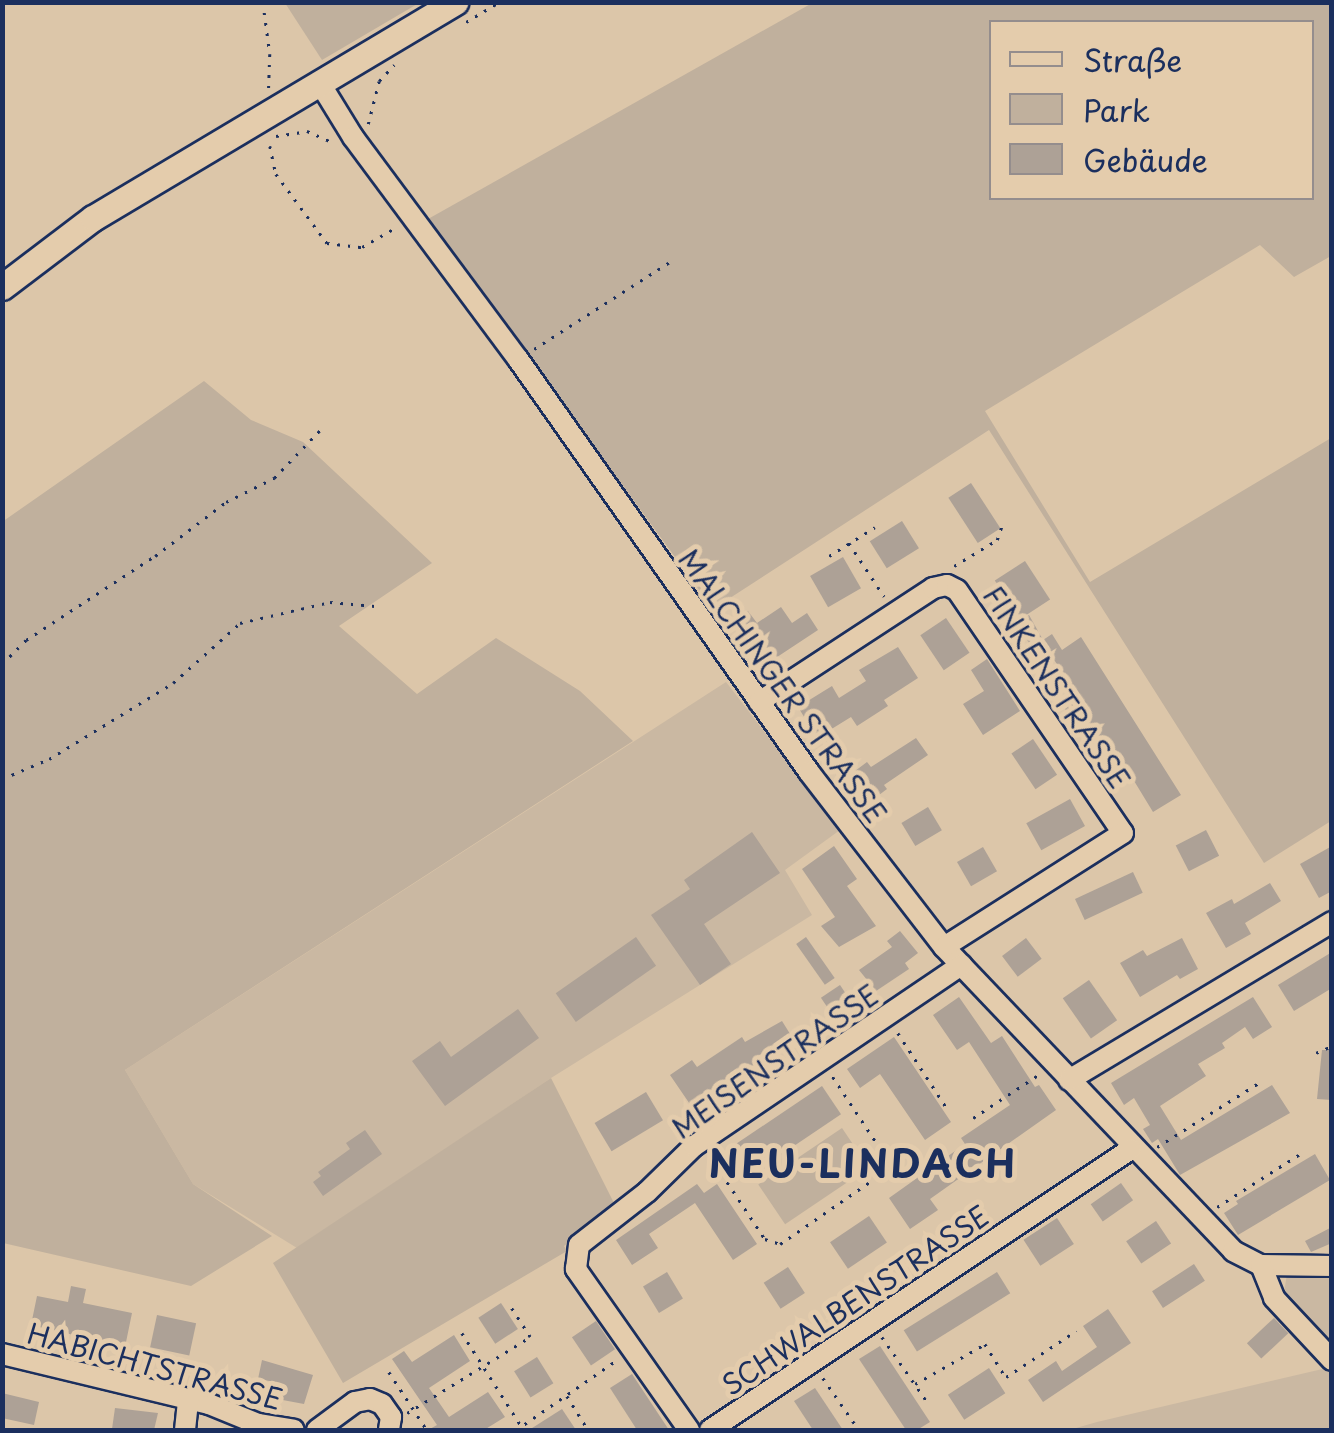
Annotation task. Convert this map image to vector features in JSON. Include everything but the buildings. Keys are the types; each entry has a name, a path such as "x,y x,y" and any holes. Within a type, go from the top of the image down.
{"main road":[{"path":"2,286 93,218 321,85 459,14"}],"street":[{"name":"MALCHINGER STRASSE","path":"321,85 354,137 518,359 877,864 944,947 1136,1154 1232,1251 1261,1265 1274,1298 1332,1360"},
{"name":"FINKENSTRASSE","path":"759,702 932,588 947,585 958,590 1123,833 944,947"},
{"path":"1062,1072 1332,922"},
{"name":"MEISENSTRASSE","path":"632,1350 576,1269 580,1245 700,1142 961,965"},
{"name":"SCHWALBENSTRASSE","path":"710,1430 870,1320 1136,1154"},
{"path":"1261,1265 1332,1266"},
{"path":"632,1350 689,1430"},
{"name":"HABICHTSTRASSE","path":"2,1354 188,1399 258,1424 294,1430"},
{"path":"185,1430 188,1399"},
{"path":"317,1430 355,1402 382,1404 390,1424"}],"path":[{"path":"262,2 270,54 269,92"},
{"path":"459,14 498,2"},
{"path":"263,140 290,131 307,131 340,146 370,121 379,81 392,66"},
{"path":"270,146 276,174 327,242 362,247 402,224"},
{"path":"518,359 672,261"},
{"path":"2,664 26,640 155,556 226,502 274,478 323,427"},
{"path":"947,585 954,566 997,540 1002,523"},
{"path":"829,556 875,527"},
{"path":"850,543 895,613"},
{"path":"2,779 49,759 173,683 240,623 330,602 375,606"},
{"path":"888,1016 946,1107"},
{"path":"1316,1053 1332,1046"},
{"path":"700,1142 765,1239 780,1244 884,1172 886,1158 822,1060"},
{"path":"972,1118 1062,1072"},
{"path":"1136,1154 1262,1082"},
{"path":"1200,1219 1300,1154"},
{"path":"390,1424 415,1412 530,1337 508,1303"},
{"path":"870,1320 928,1403"},
{"path":"914,1384 984,1344 1006,1377 1076,1331"},
{"path":"462,1332 521,1427"},
{"path":"516,1430 632,1350"},
{"path":"811,1360 858,1430"},
{"path":"388,1372 428,1430"},
{"path":"566,1395 588,1430"}],"shaded area":[{"path":"726,682 840,830 785,870 812,915 551,1078 297,1248 193,1184 125,1070"},
{"path":"1287,1274 1331,1275 1331,1343 1294,1302 1283,1299"},
{"path":"1331,1367 1331,1430 1069,1430 1097,1422"}],"green space":[{"path":"814,2 1331,3 1331,256 1294,277 1260,245 985,411 1090,582 1331,438 1331,821 1264,863 989,430 713,609 428,219"},
{"path":"285,3 419,3 322,60"},
{"path":"204,381 251,420 303,442 432,563 339,626 417,694 496,638 580,691 633,741 125,1070 193,1184 272,1236 191,1286 3,1243 2,522"},
{"path":"551,1078 616,1207 564,1246 567,1251 343,1383 273,1263"},
{"path":"842,1128 869,1168 785,1224 758,1184"}],"district":[{"name":"NEU-LINDACH","path":"863,1163"}]}
